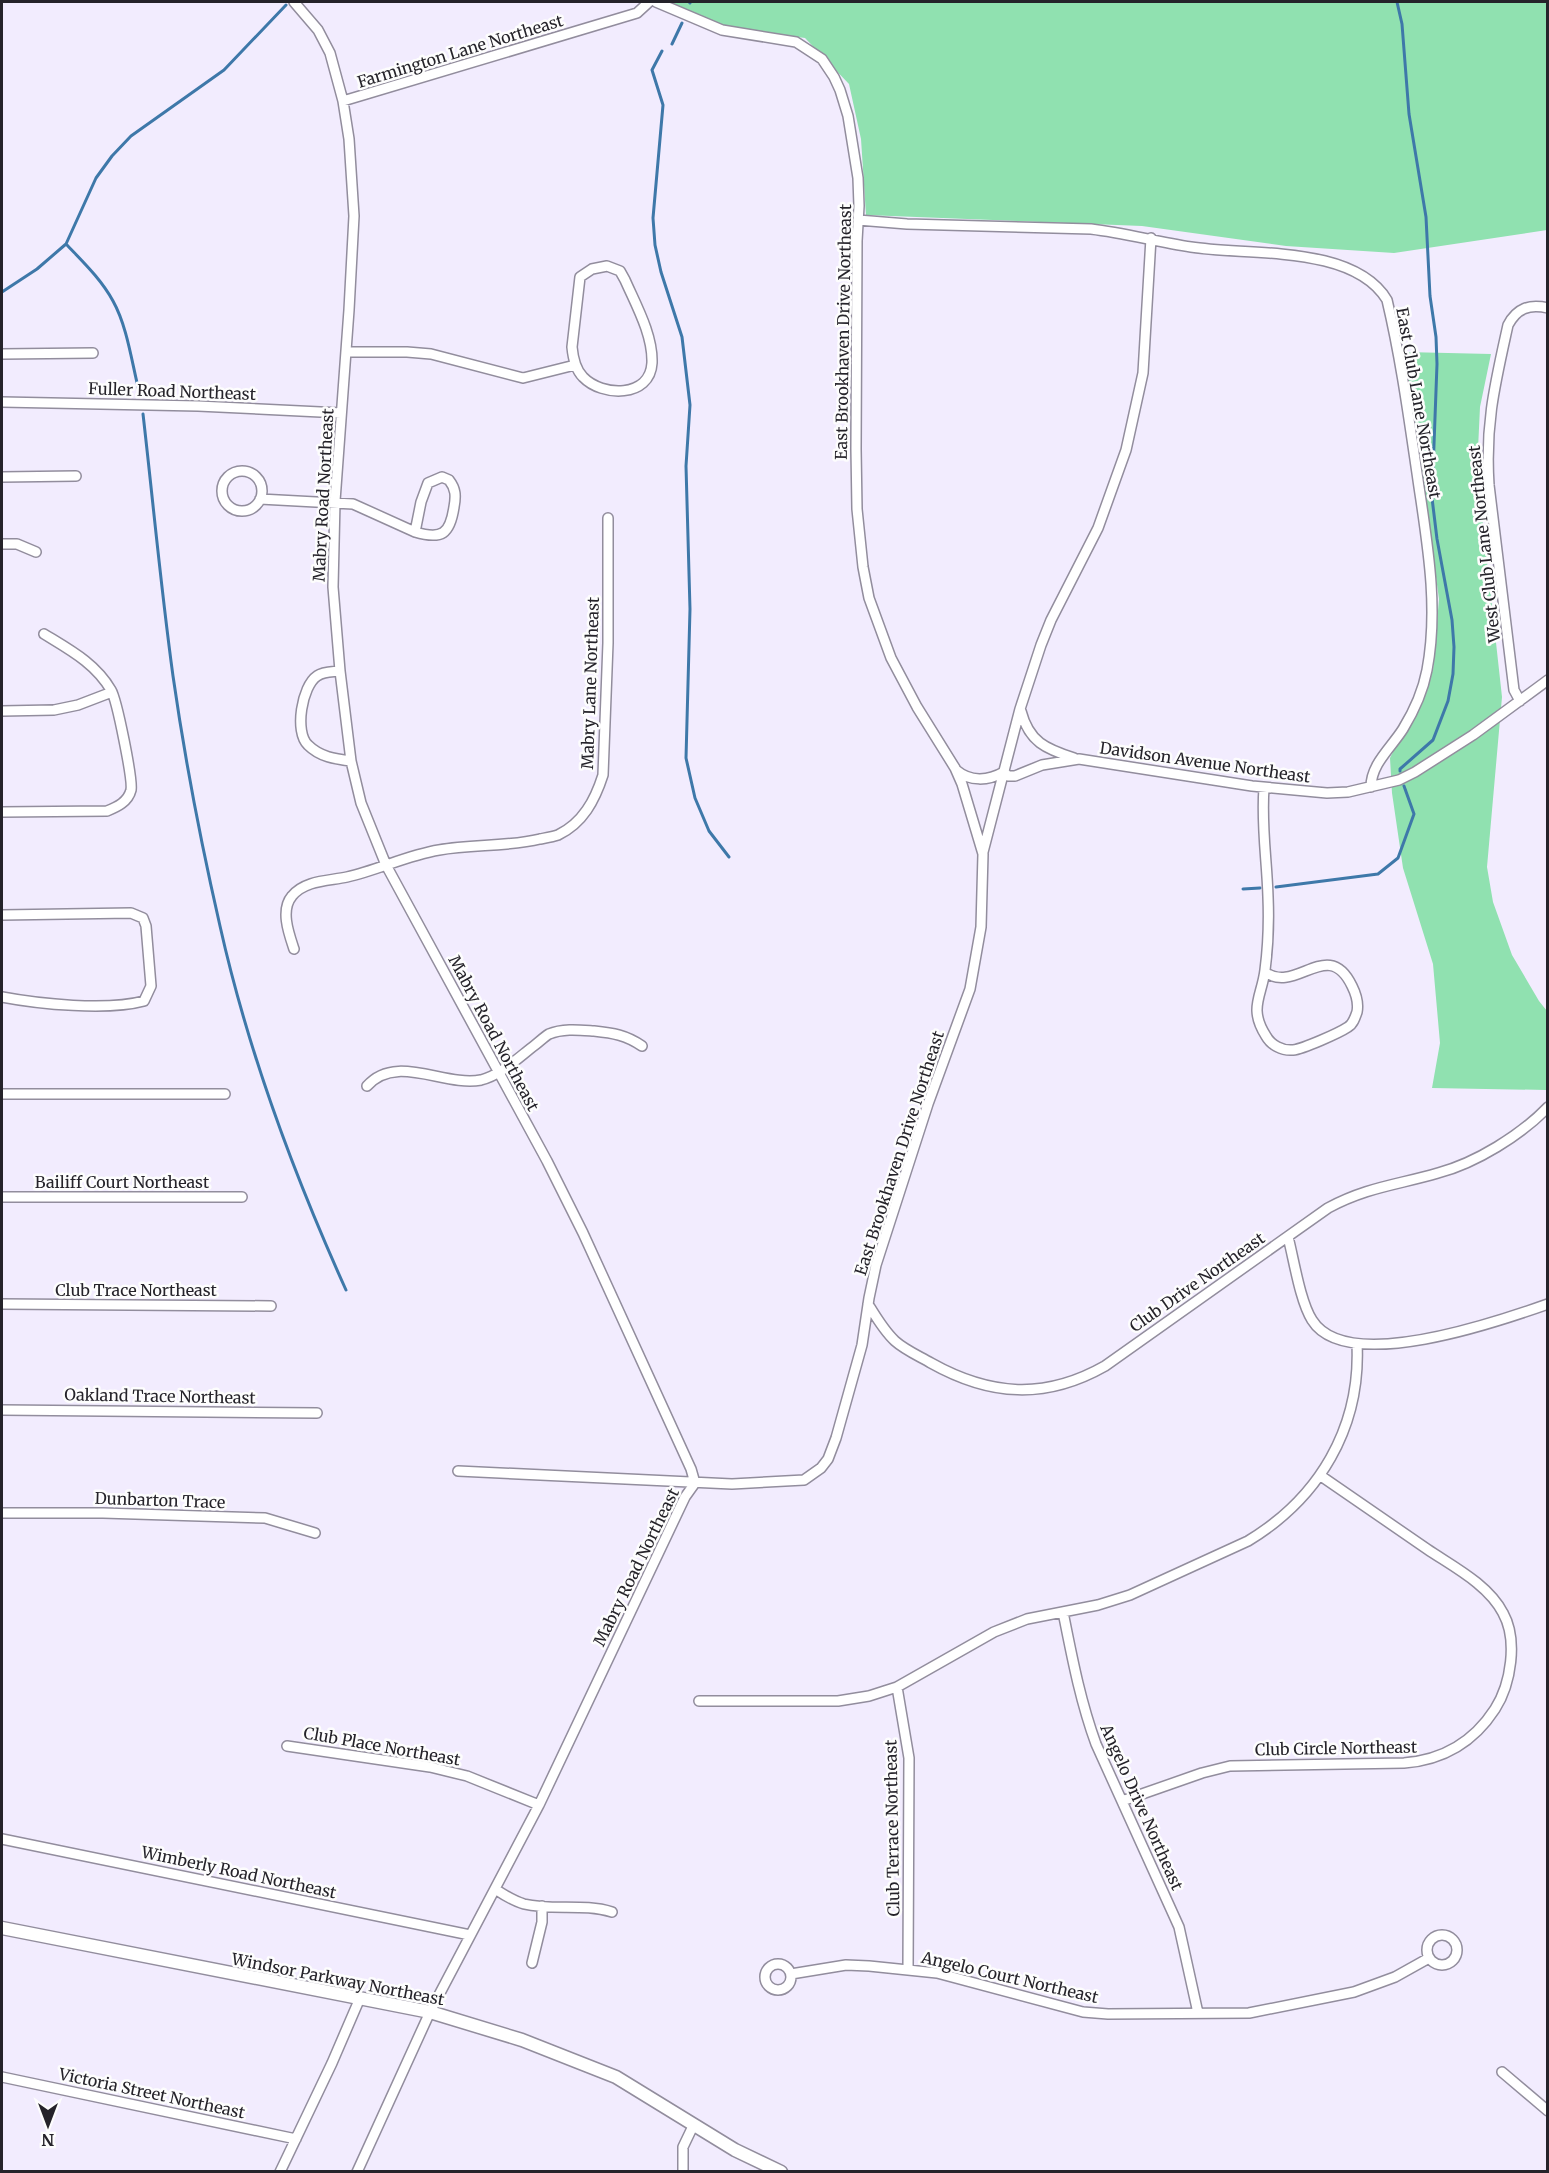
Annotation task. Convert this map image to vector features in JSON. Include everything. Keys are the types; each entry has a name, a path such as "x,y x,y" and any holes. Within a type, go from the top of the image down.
{"street":[{"name":"Mabry Road Northeast","path":"294,2 318,30 330,53 344,101 349,139 354,216 335,501 333,587 351,760 361,803 386,865 583,1233 679,1443 691,1483 539,1805 430,2012 357,2172"},
{"name":"Farmington Lane Northeast","path":"344,101 628,16 637,13 649,2"},
{"name":"East Brookhaven Drive Northeast","path":"458,1471 691,1483 743,1483 804,1480 820,1468 828,1459 839,1430 862,1345 876,1265 925,1113 970,989 981,927 982,854 955,768 917,707 891,658 869,598 857,508 858,178 848,116 834,76 822,59 796,42 722,30 656,2"},
{"name":"East Club Lane Northeast","path":"858,220 907,224 1091,230 1150,238 1192,247 1270,252 1337,264 1353,270 1381,289 1387,300 1406,395 1426,536 1432,601 1430,654 1422,689 1404,728 1374,769 1371,787"},
{"path":"982,854 1020,709 1051,620 1098,528 1126,450 1143,373 1150,238"},
{"path":"608,266 614,268 620,271 625,280 648,339 652,363 649,376 634,389 620,391 603,389 584,378 575,365 572,347 579,282 583,274 592,269 608,266"},
{"name":"West Club Lane Northeast","path":"1520,701 1514,690 1489,485 1488,424 1492,393 1508,325 1513,316 1524,308 1532,306 1548,308"},
{"path":"346,352 431,354 523,378 575,365"},
{"path":"2,354 93,353"},
{"name":"Fuller Road Northeast","path":"2,402 198,405 341,413"},
{"path":"237,472 251,473 258,480 260,499 257,504 246,511 232,508 223,496 225,478 237,472"},
{"path":"2,477 76,476"},
{"path":"260,499 335,501 353,504 415,532 437,536 447,531 452,524 456,494 449,480 442,477 428,483 421,502 415,532"},
{"name":"Mabry Lane Northeast","path":"291,896 312,883 371,872 386,865 438,850 528,842 557,835 581,819 597,795 603,775 609,518"},
{"path":"2,544 17,544 36,552"},
{"path":"2,812 107,811 126,800 131,790 130,774 112,692 87,661 44,634"},
{"path":"340,671 315,676 304,697 300,726 302,737 307,745 321,755 351,760"},
{"name":"Davidson Avenue Northeast","path":"1020,709 1028,730 1036,740 1054,752 1079,759 1264,788 1327,793 1371,787 1399,780 1415,772 1473,735 1548,680"},
{"path":"2,711 54,710 78,705 112,692"},
{"name":"Davidson Avenue Northeast","path":"1000,791 1015,776 1042,765 1079,759"},
{"path":"955,768 974,779 996,776 1004,772"},
{"path":"1004,772 1008,776 1015,776"},
{"path":"1264,788 1262,816 1268,898 1265,972 1257,999 1259,1022 1266,1037 1277,1047 1293,1050 1339,1032 1350,1026 1354,1020 1358,1003 1355,993 1347,975 1337,967 1319,965 1292,976 1279,978 1265,972"},
{"path":"282,890 291,896 286,918 294,949"},
{"path":"2,915 131,912 143,918 146,926 152,986 144,1001 126,1005 34,1003 2,997"},
{"path":"367,1086 374,1077 392,1072 426,1074 461,1081 484,1079 498,1073 549,1034 565,1030 577,1029 619,1034 642,1046"},
{"path":"2,1095 225,1095"},
{"name":"Club Drive Northeast","path":"868,1305 897,1343 953,1375 974,1383 1022,1390 1047,1388 1075,1380 1105,1366 1329,1208 1368,1190 1438,1174 1479,1157 1519,1132 1548,1107"},
{"name":"Bailiff Court Northeast","path":"2,1197 242,1197"},
{"path":"1288,1237 1312,1321 1329,1335 1357,1344 1388,1343 1454,1334 1548,1304"},
{"name":"Club Trace Northeast","path":"2,1304 271,1306"},
{"path":"699,1701 838,1701 868,1696 897,1687 994,1632 1028,1619 1098,1605 1130,1595 1248,1541 1287,1514 1321,1476 1336,1449 1352,1407 1358,1361 1357,1344"},
{"name":"Oakland Trace Northeast","path":"2,1410 317,1413"},
{"name":"Club Circle Northeast","path":"1122,1801 1202,1773 1230,1766 1404,1763 1429,1760 1447,1754 1462,1745 1480,1729 1495,1709 1506,1683 1511,1655 1508,1623 1499,1605 1474,1581 1321,1476"},
{"name":"Dunbarton Trace","path":"2,1513 103,1513 265,1518 315,1533"},
{"name":"Angelo Drive Northeast","path":"1064,1612 1075,1677 1085,1712 1096,1744 1179,1927 1198,2013"},
{"name":"Club Terrace Northeast","path":"897,1687 909,1758 908,1969"},
{"name":"Club Place Northeast","path":"287,1746 430,1767 467,1776 539,1805"},
{"name":"Wimberly Road Northeast","path":"2,1839 470,1935"},
{"path":"495,1889 516,1901 542,1906 597,1907 612,1912"},
{"path":"532,1963 542,1922 542,1906"},
{"name":"Windsor Parkway Northeast","path":"2,1928 430,2012 522,2040 616,2077 735,2150 781,2172"},
{"name":"Angelo Court Northeast","path":"791,1974 846,1965 908,1969 964,1979 1083,2012 1198,2013 1263,2011 1354,1992 1395,1977 1429,1958"},
{"path":"280,2172 360,1998"},
{"path":"1502,2072 1548,2111"},
{"name":"Victoria Street Northeast","path":"2,2077 296,2139"},
{"path":"683,2172 683,2147 694,2124"}],"green space":[{"path":"653,2 1547,2 1547,230 1394,253 1286,246 1142,226 866,215 861,139 849,84 805,38 721,27"},
{"path":"1405,352 1491,354 1480,407 1477,470 1502,697 1487,867 1493,902 1512,955 1547,1011 1546,1090 1432,1088 1440,1043 1433,964 1403,868 1392,793 1390,758 1433,670 1439,599"}],"waterway":[{"path":"1397,2 1402,24 1409,114 1426,217 1430,296 1437,364 1432,498 1452,620 1454,647 1453,674 1448,701 1433,740 1400,771"},
{"path":"2,292 37,269 66,244 96,178 131,136 224,70 286,5"},
{"path":"672,44 682,23"},
{"path":"662,51 652,70 663,105 653,218 655,245 661,272 682,337 690,405 686,466 690,609 686,758 695,798 709,831 729,857"},
{"path":"66,244 97,278 113,301 126,335 140,395"},
{"path":"143,414 173,676 194,801 220,926 258,1065 290,1156 346,1290"},
{"path":"1276,887 1378,874 1398,858 1414,814 1404,786"},
{"path":"1243,889 1260,888"}]}
